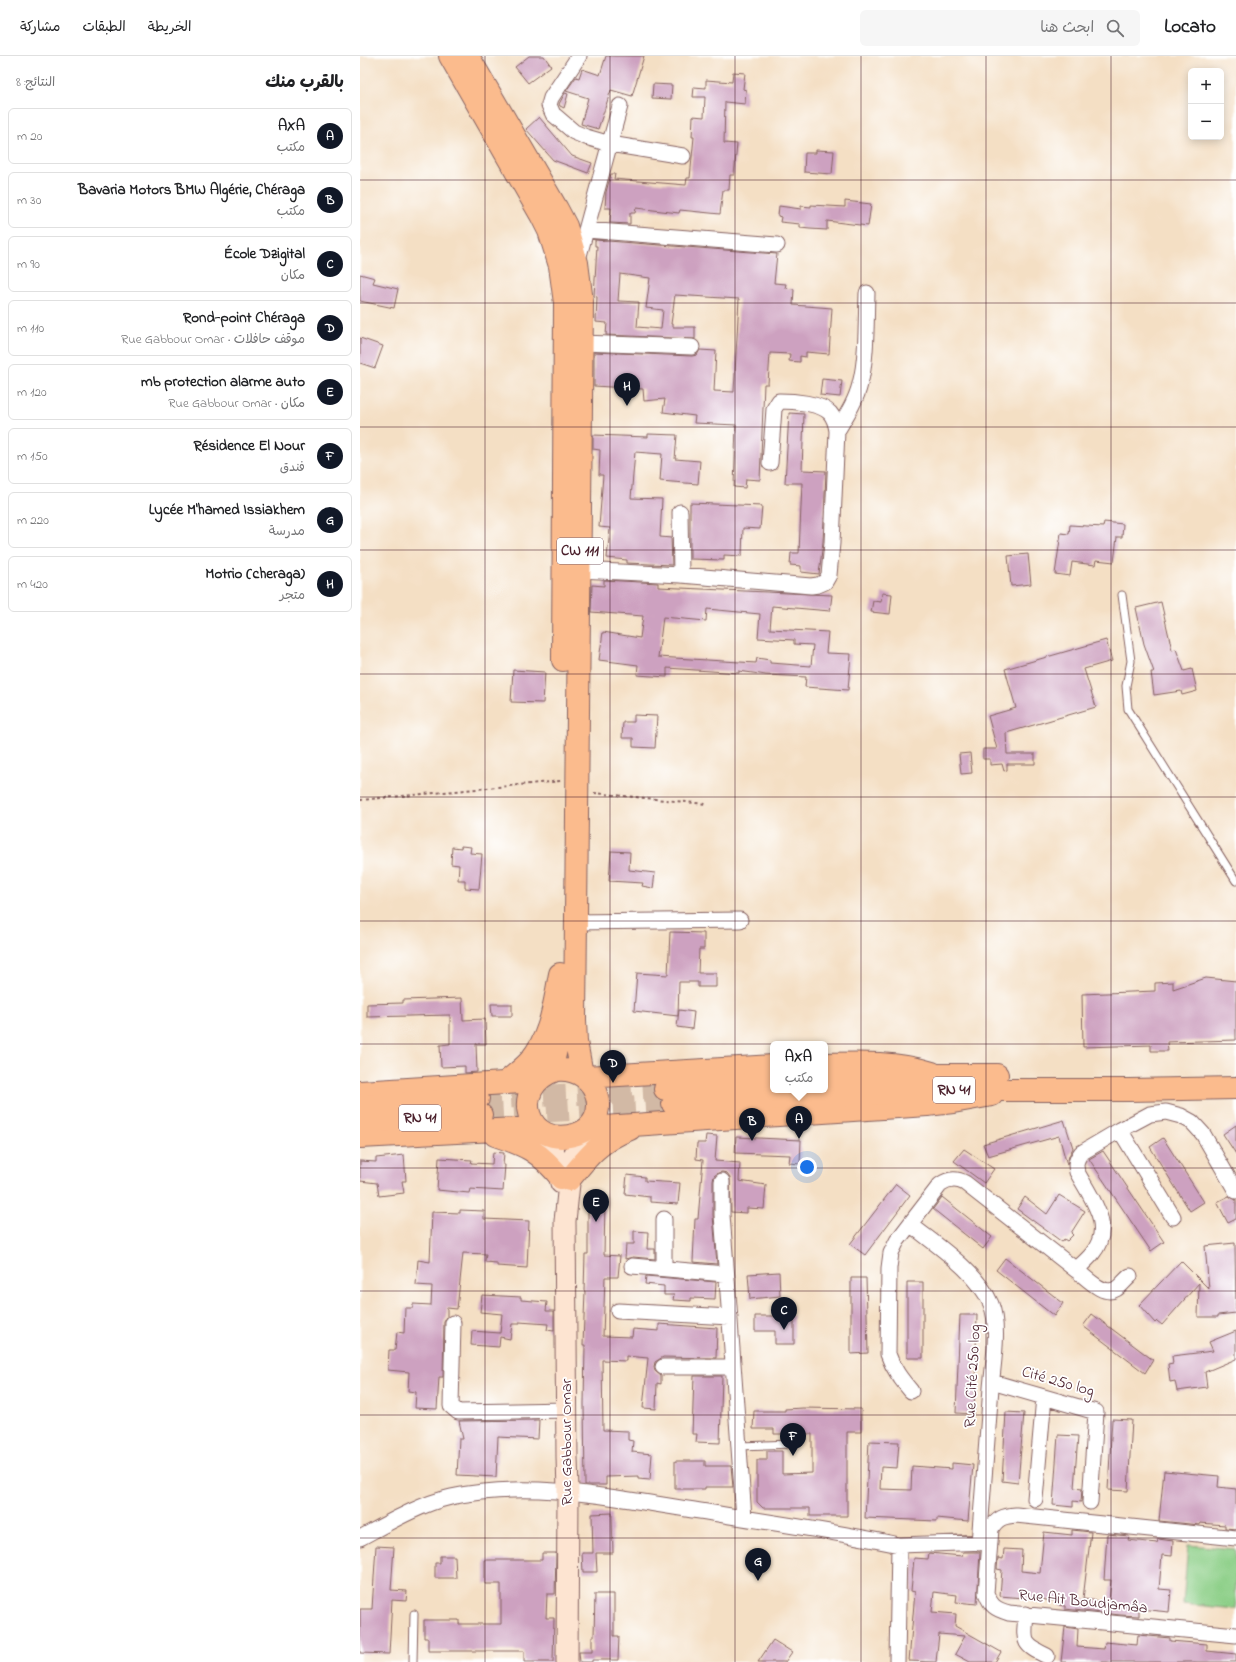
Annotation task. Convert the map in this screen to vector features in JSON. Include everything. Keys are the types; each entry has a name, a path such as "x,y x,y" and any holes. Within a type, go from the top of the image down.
{"main road":[{"name":"CW 111","path":"450,56 541,215 551,237 569,264 582,302 579,570 560,974 559,1032 555,1057 543,1077"},
{"name":"CW 111","path":"468,56 557,209 568,232 569,264 565,303 570,786 576,922 575,1031 577,1053 584,1076"},
{"path":"505,1083 529,1062 544,1039 551,1022 560,974"},
{"path":"828,1064 893,1064 918,1068 937,1074"},
{"path":"584,1076 770,1066"},
{"path":"540,1131 531,1119 528,1109 528,1099 531,1089 543,1077 556,1070 569,1070 584,1076 593,1085 597,1096 598,1107 595,1118 588,1129"},
{"name":"RN 41","path":"828,1080 937,1074 1130,1076 1236,1074"},
{"path":"360,1092 505,1083 543,1077"},
{"name":"RN 41","path":"770,1083 669,1097 1013,1089 1129,1090 1236,1088"},
{"path":"360,1137 481,1115 566,1137 588,1129 643,1124 953,1102 1013,1089"},
{"name":"RN 41","path":"360,1106 481,1115"},
{"path":"481,1115 531,1148 565,1179 599,1146 618,1134 643,1124"},
{"name":"RN 41","path":"360,1122 481,1115"},
{"name":"Rue Gabbour Omar","path":"567,1662 568,1491 566,1457 565,1179 575,1153 588,1129"},
{"name":"Rue Gabbour Omar","path":"540,1131 555,1156 565,1179"}],"street":[{"path":"579,56 551,98 550,108 553,114 574,132 597,142 683,156"},
{"path":"569,264 586,230 620,106"},
{"path":"586,230 778,245"},
{"path":"837,431 849,411 860,384 864,357 867,293"},
{"path":"582,343 692,347"},
{"path":"579,570 681,575 804,586 818,585 825,582 829,575 832,543 837,431 835,420 832,415 821,407 779,401 774,410 770,463"},
{"path":"680,512 681,575"},
{"path":"576,922 740,920"},
{"path":"1076,1270 1092,1254 1100,1237 1102,1228 1101,1219 1077,1172 1075,1166 1077,1159 1081,1153 1150,1114 1166,1112 1181,1116 1192,1122 1203,1134 1236,1191"},
{"path":"1120,1130 1173,1217"},
{"path":"911,1391 898,1376 888,1354 889,1268 891,1254 897,1241 940,1185 945,1181 960,1180 965,1183 1100,1288 1108,1291 1116,1289 1130,1276"},
{"path":"722,1181 722,1216 744,1518"},
{"path":"664,1219 664,1268"},
{"name":"Rue Cité 250 log","path":"910,1224 959,1262 974,1279 991,1304 994,1315 995,1332 984,1542"},
{"path":"632,1266 725,1274 727,1279"},
{"path":"618,1311 730,1317"},
{"path":"453,1324 451,1406 458,1412 567,1410"},
{"path":"663,1367 733,1366"},
{"name":"Cité 250 log","path":"992,1382 1096,1412 1090,1502"},
{"path":"1035,1498 1044,1397"},
{"path":"360,1538 406,1513 450,1497 494,1491 568,1491 826,1531 899,1545 984,1542 995,1521 1005,1516 1016,1515 1236,1538"},
{"name":"Rue Ait Boudjamâa","path":"984,1542 986,1593 990,1603 998,1609 1026,1614 1236,1635"},
{"path":"897,1662 899,1545"},
{"path":"1026,1614 1026,1642 1031,1649 1047,1656"}],"lane":[{"path":"1122,595 1131,661 1126,686 1128,709 1236,881"},
{"path":"739,1446 793,1444"},
{"path":"413,1662 414,1614"}],"path":[{"path":"360,800 570,786 706,804"}],"green space":[{"path":"1188,1545 1236,1549 1236,1609 1183,1604"}],"building":[{"path":"529,56 544,56 551,66 528,83 515,67"},
{"path":"606,56 644,56 632,96 611,90 598,129 581,124 588,98 566,91 576,77 579,78 582,69 600,75"},
{"path":"733,72 745,73 743,89 746,90 745,104 725,102 724,143 737,144 734,175 730,175 729,190 723,190 720,214 680,210 679,213 636,208 635,213 630,213 630,224 610,223 611,208 605,208 606,192 611,174 615,174 614,179 686,185 687,178 690,178 694,137 692,137 693,116 704,117 705,97 693,97 694,87 706,88 706,80 732,82"},
{"path":"653,84 672,85 671,99 652,98"},
{"path":"565,93 568,94 564,108 559,104"},
{"path":"539,117 572,156 592,163 588,173 553,160 526,129"},
{"path":"816,150 834,151 832,174 804,172 805,153 816,153"},
{"path":"845,201 871,204 868,226 827,221 827,230 800,228 800,224 780,222 781,217 778,216 779,206 801,209 801,206 811,207 811,205 845,207"},
{"path":"595,240 777,254 774,283 786,284 785,288 794,289 793,305 832,308 829,354 806,352 806,357 800,356 800,362 789,361 790,354 770,353 768,384 764,384 760,480 746,479 745,488 734,487 736,425 694,423 695,416 663,412 665,399 644,401 643,389 594,386 594,352 692,356 697,355 700,350 716,351 714,391 734,392 739,299 675,295 671,324 673,324 673,327 695,327 695,339 606,335 607,323 596,322 597,297 594,296 597,246 595,246","holes":["620,274 650,278 646,308 663,310 661,329 637,327 639,302 618,301"]},
{"path":"360,274 375,278 373,283 398,289 394,308 360,301"},
{"path":"360,338 383,346 375,368 360,363"},
{"path":"822,379 842,381 840,397 820,395"},
{"path":"789,413 804,414 802,470 826,471 823,542 819,574 801,572 801,566 790,565 791,553 799,553 802,483 785,483"},
{"path":"648,434 677,435 675,459 700,461 698,484 660,481 662,454 635,452 631,498 662,499 660,537 671,538 672,565 627,563 627,560 607,558 610,528 599,527 603,475 599,475 600,450 593,449 593,435 648,437"},
{"path":"690,503 762,506 760,529 743,528 742,556 724,555 724,560 690,559"},
{"path":"1104,522 1123,524 1122,537 1117,537 1114,562 1096,560 1095,565 1072,562 1070,576 1055,574 1061,533 1069,534 1070,525 1103,527"},
{"path":"1028,554 1031,584 1011,586 1008,556"},
{"path":"604,580 658,583 658,587 832,595 830,611 772,606 770,629 828,632 826,653 851,654 848,690 805,687 806,677 766,675 739,671 739,673 667,668 667,677 637,675 638,665 599,660 603,632 640,638 643,616 591,612 592,585 604,586","holes":["707,609 760,614 758,638 794,640 794,644 813,645 811,666 770,663 770,660 757,658 756,663 658,657 663,617 706,621"]},
{"path":"882,593 892,594 890,614 871,612 873,601 881,602"},
{"path":"1161,602 1172,650 1176,649 1184,671 1192,669 1197,691 1182,695 1181,691 1154,695 1151,672 1154,672 1144,644 1136,608"},
{"path":"1106,640 1112,661 1084,669 1096,707 1006,733 1007,754 1035,754 1035,764 1007,764 1007,770 1004,771 1002,764 990,765 990,759 983,759 983,749 997,749 988,716 1016,708 1005,669"},
{"path":"513,670 545,672 543,703 511,702"},
{"path":"634,715 657,716 655,748 633,747 633,738 622,738 623,722 634,722"},
{"path":"970,753 972,773 961,774 959,754"},
{"path":"461,846 471,847 470,853 482,854 479,889 465,888 465,880 458,880 459,865 451,864 452,847 461,848"},
{"path":"611,851 630,852 629,870 655,873 653,888 642,886 643,883 609,881"},
{"path":"670,932 704,933 704,949 699,949 698,973 716,973 716,987 698,987 698,982 679,982 678,1016 634,1011 637,973 668,975"},
{"path":"1206,978 1236,981 1236,1040 1167,1042 1168,1051 1151,1051 1151,1045 1083,1047 1082,994 1155,991 1155,983 1173,982 1173,989"},
{"path":"462,998 463,1020 485,1019 486,1044 476,1044 477,1072 465,1073 465,1066 441,1067 440,1045 450,1044 450,1015 367,1017 367,1004 403,1003 403,1000"},
{"path":"491,1004 512,1004 512,1016 492,1016"},
{"path":"679,1010 694,1012 692,1029 677,1027"},
{"path":"1064,1120 1073,1148 1067,1165 1059,1136 988,1156 983,1144"},
{"path":"1236,1125 1236,1154 1223,1134"},
{"path":"706,1135 717,1136 715,1161 740,1163 739,1181 766,1185 764,1209 747,1208 747,1213 731,1212 730,1177 727,1173 722,1172 714,1176 713,1215 717,1264 693,1262 695,1219 698,1219 703,1160 696,1159 697,1143 705,1143"},
{"path":"736,1137 801,1140 800,1164 789,1163 790,1155 735,1153"},
{"path":"1163,1138 1204,1202 1190,1211 1150,1147"},
{"path":"964,1149 994,1169 984,1183 954,1161"},
{"path":"1103,1151 1164,1242 1151,1251 1089,1159"},
{"path":"493,1152 504,1153 503,1165 505,1165 503,1191 470,1189 469,1193 437,1190 439,1158 472,1160 471,1163 492,1164"},
{"path":"404,1155 406,1181 402,1181 404,1193 379,1196 377,1183 360,1181 360,1161 376,1162 376,1158"},
{"path":"627,1175 645,1177 645,1181 680,1183 678,1204 650,1202 650,1197 625,1194"},
{"path":"896,1184 910,1195 865,1255 850,1244"},
{"path":"1059,1195 1085,1211 1071,1233 1073,1235 1067,1241 1064,1239 1062,1242 1017,1209 1025,1197 1047,1214"},
{"path":"1229,1196 1236,1200 1236,1219 1228,1223 1217,1202"},
{"path":"942,1197 992,1237 983,1249 933,1209"},
{"path":"588,1202 605,1202 604,1255 620,1256 618,1277 605,1277 603,1336 632,1337 633,1329 659,1331 659,1324 717,1328 716,1358 663,1357 655,1362 655,1371 661,1376 661,1384 657,1383 656,1409 643,1408 648,1358 626,1356 626,1361 602,1360 603,1430 628,1431 628,1440 633,1441 632,1452 652,1454 650,1480 638,1479 638,1476 606,1477 606,1485 585,1485 585,1345 583,1345 585,1254 588,1254"},
{"path":"460,1210 484,1211 484,1219 529,1221 527,1268 497,1266 497,1263 485,1262 486,1254 463,1253 457,1309 447,1308 447,1317 444,1322 443,1377 439,1377 437,1409 415,1408 416,1392 408,1391 409,1372 388,1370 389,1350 395,1350 397,1332 404,1333 405,1308 413,1308 413,1304 431,1305 432,1286 416,1285 418,1260 430,1262 432,1212 460,1213"},
{"path":"634,1231 648,1232 647,1249 655,1249 655,1259 633,1257 625,1259 626,1244 634,1244"},
{"path":"1235,1243 1236,1313 1218,1315 1218,1317 1198,1317 1199,1283 1162,1325 1157,1321 1155,1323 1139,1305 1181,1261 1209,1289 1205,1246"},
{"path":"1005,1258 1063,1303 1054,1316 996,1270"},
{"path":"779,1272 780,1296 750,1299 748,1274"},
{"path":"646,1276 716,1282 715,1299 691,1298 691,1301 673,1300 674,1295 664,1295 664,1286 645,1284"},
{"path":"851,1278 866,1278 868,1353 851,1354"},
{"path":"907,1282 923,1282 923,1358 907,1358"},
{"path":"482,1295 521,1297 521,1300 547,1302 546,1311 554,1311 554,1331 547,1330 548,1324 519,1322 519,1324 512,1324 510,1339 500,1337 499,1347 471,1345 472,1331 500,1333 502,1314 480,1312"},
{"path":"1092,1314 1153,1360 1145,1373 1083,1326"},
{"path":"960,1315 977,1315 974,1414 956,1413"},
{"path":"755,1316 794,1316 794,1344 775,1344 775,1331 755,1331"},
{"path":"1236,1331 1236,1359 1205,1372 1207,1387 1177,1391 1175,1381 1170,1382 1168,1364 1173,1363 1172,1356 1213,1351 1209,1342"},
{"path":"694,1376 722,1376 720,1443 696,1442 697,1434 692,1434"},
{"path":"785,1409 861,1409 861,1432 847,1432 847,1516 810,1516 810,1508 763,1508 757,1502 757,1460 767,1460 767,1451 782,1451 782,1474 812,1473 812,1434 774,1434 774,1429 753,1429 754,1411 785,1411"},
{"path":"1006,1412 1024,1413 1018,1483 1002,1481"},
{"path":"1112,1419 1132,1420 1128,1491 1108,1490"},
{"path":"539,1420 538,1439 498,1437 496,1477 457,1475 459,1439 463,1439 459,1421"},
{"path":"1058,1435 1078,1436 1074,1488 1082,1489 1081,1502 1073,1501 1073,1507 1053,1505"},
{"path":"869,1441 899,1442 897,1468 881,1467 880,1489 911,1490 912,1466 952,1469 952,1463 973,1465 968,1521 937,1518 937,1521 865,1518"},
{"path":"675,1461 705,1461 705,1466 731,1466 733,1487 675,1489"},
{"path":"1164,1471 1219,1476 1218,1487 1236,1489 1236,1529 1225,1528 1225,1525 1200,1523 1200,1525 1159,1521"},
{"path":"612,1513 613,1553 596,1553 597,1572 583,1572 582,1553 593,1553 592,1514"},
{"path":"1072,1530 1091,1532 1083,1599 1109,1602 1111,1580 1104,1580 1107,1534 1129,1536 1128,1540 1157,1543 1158,1539 1173,1541 1172,1556 1162,1555 1159,1589 1171,1590 1169,1612 1139,1609 1139,1616 1120,1615 1065,1609 1065,1606 1059,1605 1059,1601 1000,1596 1002,1570 997,1569 998,1558 1003,1559 1004,1549 1022,1550 1021,1571 1040,1573 1044,1532 1072,1535"},
{"path":"376,1546 394,1547 391,1590 407,1591 406,1601 392,1600 389,1654 360,1653 360,1609 372,1609"},
{"path":"963,1552 980,1552 977,1604 956,1602 957,1595 934,1592 932,1612 956,1614 955,1626 1001,1652 995,1662 970,1662 955,1654 965,1636 939,1634 936,1662 909,1661 915,1592 911,1591 914,1558 928,1559 929,1553 962,1556"},
{"path":"542,1553 556,1553 555,1594 547,1594 546,1618 554,1618 553,1662 524,1662 524,1651 428,1651 428,1638 424,1638 424,1620 459,1620 459,1624 501,1624 501,1584 485,1584 485,1560 542,1560"},
{"path":"440,1556 455,1556 456,1578 435,1578 435,1563 440,1563"},
{"path":"595,1594 614,1594 614,1636 619,1636 618,1660 592,1660 592,1662 580,1662 579,1652 592,1652"},
{"path":"1065,1627 1078,1629 1077,1647 1104,1649 1105,1642 1137,1645 1138,1635 1170,1638 1170,1641 1207,1644 1207,1651 1236,1654 1236,1662 1061,1662"},
{"path":"773,1640 792,1652 785,1662 758,1662"}],"tunnel":[{"path":"478,1099 660,1090"},
{"path":"481,1115 673,1104"}],"place":[{"name":"Motrio (cheraga)","path":"627,406"},
{"name":"Rond-point Chéraga","path":"613,1083"},
{"name":"AXA","path":"799,1139"},
{"name":"Bavaria Motors BMW Algérie, Chéraga","path":"752,1141"},
{"name":"mb protection alarme auto","path":"596,1222"},
{"name":"École Dzigital","path":"784,1330"},
{"name":"Résidence El Nour","path":"793,1456"},
{"name":"Lycée M'hamed Issiakhem","path":"758,1581"}]}
